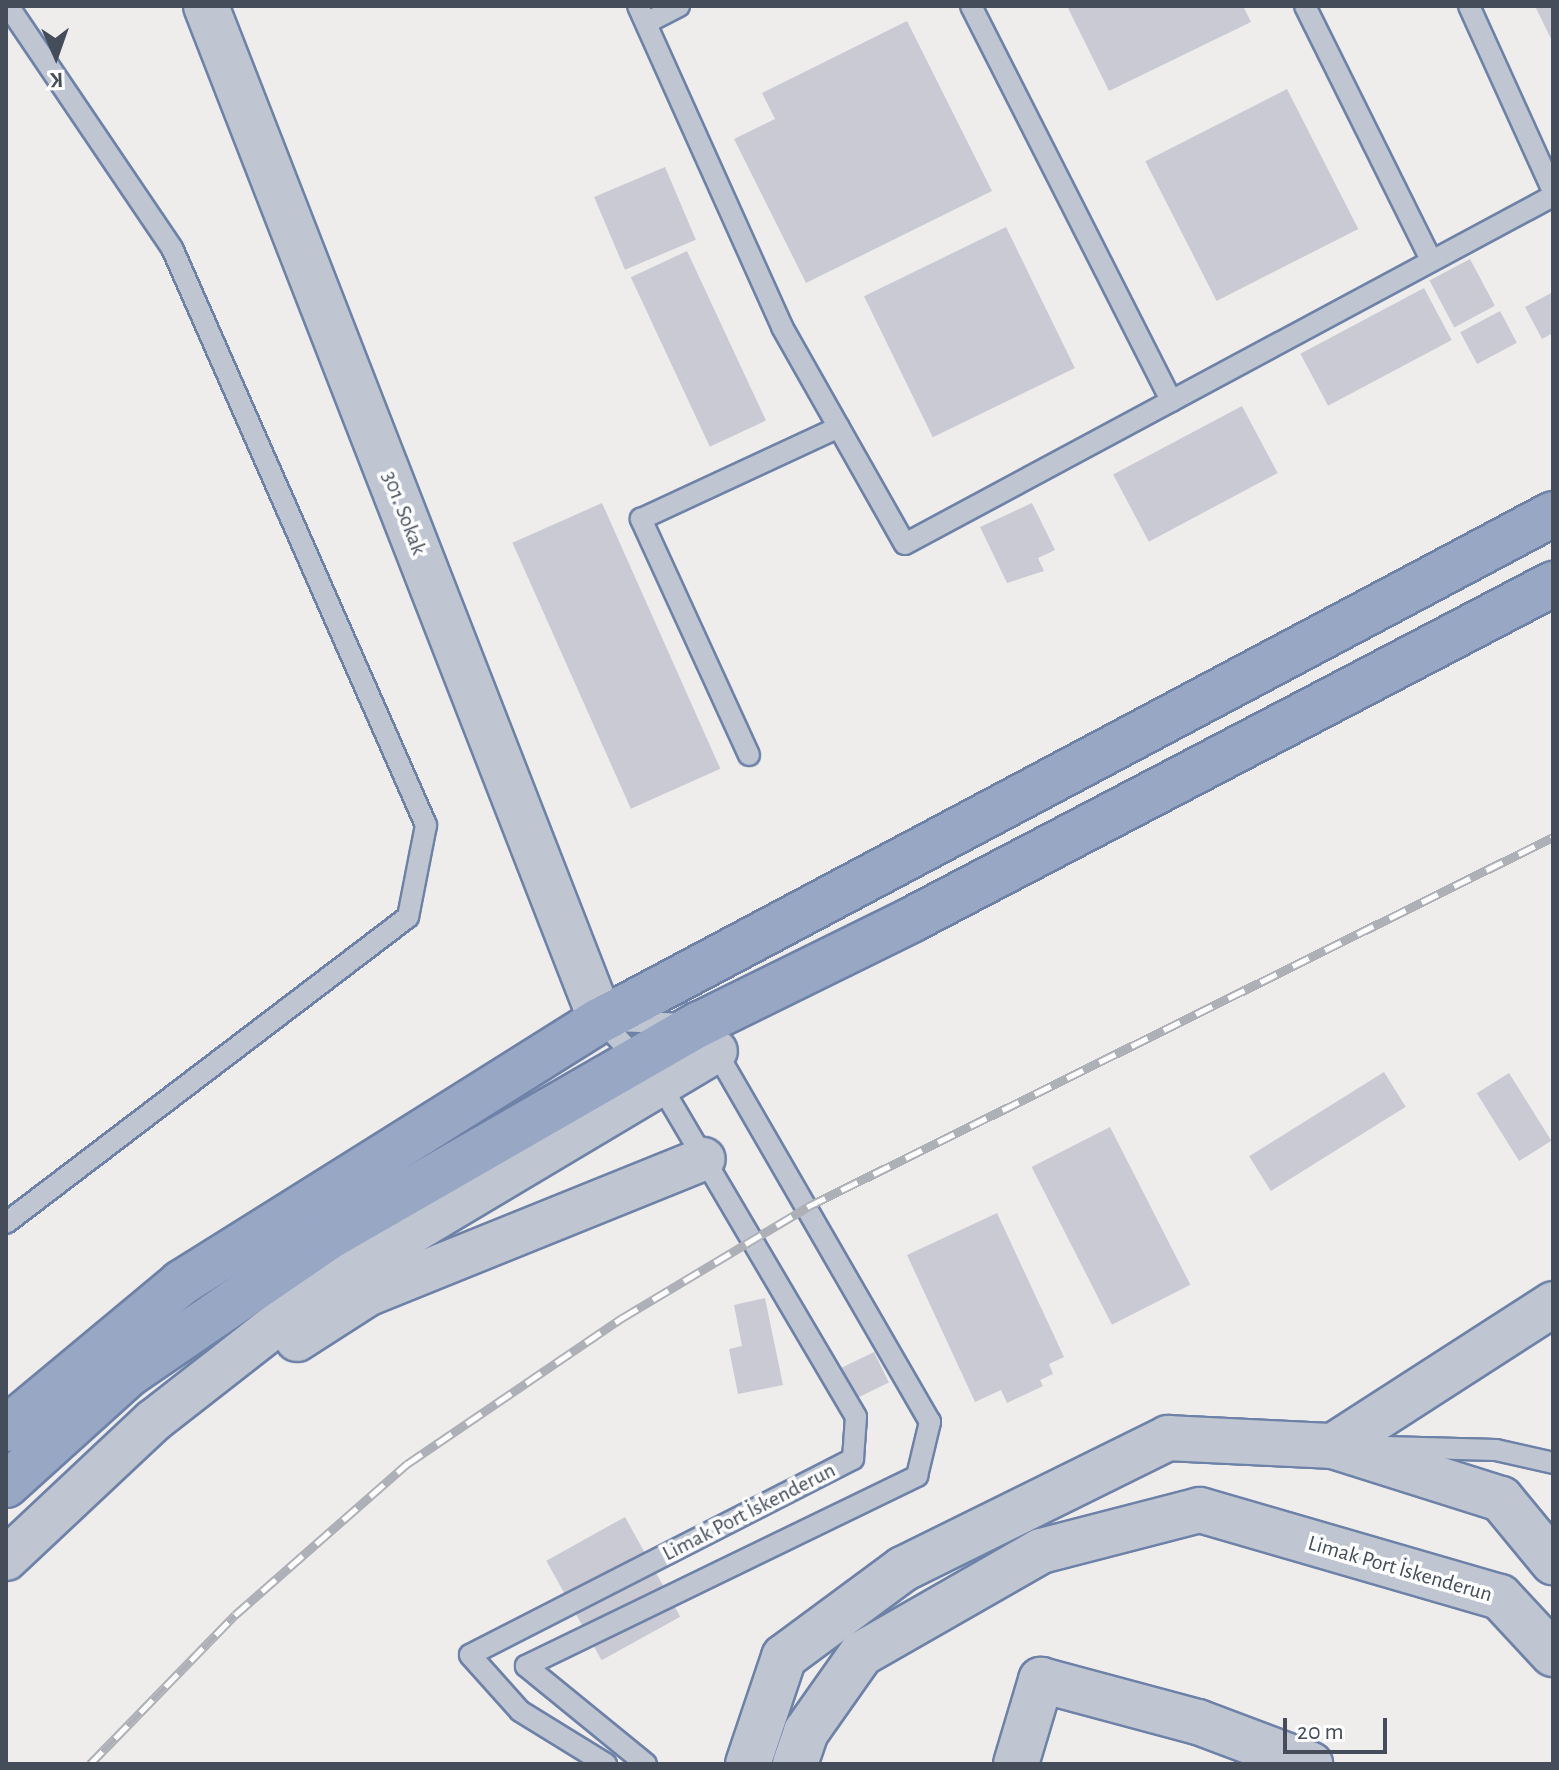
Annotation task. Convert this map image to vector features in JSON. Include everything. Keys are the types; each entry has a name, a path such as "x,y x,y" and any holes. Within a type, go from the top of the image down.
{"highway":[{"path":"6,1429 181,1283 601,1020 1553,514"},
{"path":"6,1485 129,1374 329,1237 649,1072 1553,584"},
{"path":"1282,658 1315,710"}],"street":[{"name":"301. Sokak","path":"206,6 601,1020"},
{"path":"6,1559 153,1421 337,1277 649,1072"},
{"path":"153,1421 246,1372 367,1295 704,1159"},
{"path":"1333,1446 1553,1304"},
{"path":"748,1764 784,1657 903,1569 1168,1438 1333,1446 1501,1499 1553,1562"},
{"name":"Limak Port İskenderun","path":"795,1764 806,1732 861,1654 1041,1551 1200,1510 1500,1597 1553,1654"},
{"path":"1016,1764 1041,1680 1198,1722 1310,1764"}],"lane":[{"path":"6,1223 408,917 426,825 172,248 8,6"},
{"path":"679,6 642,14 782,327 905,544 1553,194 1469,6"},
{"path":"971,6 1171,401"},
{"path":"1305,6 1431,260"},
{"path":"749,755 641,519 839,427"},
{"path":"601,1020 708,1038 930,1422 917,1476 526,1666 646,1764"},
{"name":"Limak Port İskenderun","path":"601,1020 649,1072 704,1159 856,1417 853,1459 470,1655 520,1711 606,1764"},
{"path":"1333,1446 1496,1450 1553,1463"}],"building":[{"path":"1067,6 1243,6 1251,22 1109,91"},
{"path":"1535,6 1553,6 1553,43"},
{"path":"907,21 992,191 806,283 734,139 775,119 762,93"},
{"path":"1287,89 1358,229 1217,301 1145,161"},
{"path":"665,167 696,240 625,270 594,197"},
{"path":"1006,227 1075,368 933,437 864,296"},
{"path":"687,251 766,420 710,447 631,277"},
{"path":"1470,259 1495,306 1454,327 1429,281"},
{"path":"1424,288 1452,340 1328,406 1300,354"},
{"path":"1553,292 1553,333 1542,339 1525,307"},
{"path":"1500,311 1517,343 1477,364 1460,332"},
{"path":"1242,406 1278,473 1149,542 1113,475"},
{"path":"602,503 720,769 631,809 512,543"},
{"path":"1032,503 1055,550 1038,558 1044,571 1007,583 980,527"},
{"path":"1384,1072 1406,1107 1271,1191 1249,1156"},
{"path":"1509,1073 1551,1141 1519,1161 1477,1093"},
{"path":"1110,1127 1190,1285 1112,1325 1032,1167"},
{"path":"997,1213 1064,1357 1049,1364 1053,1374 1040,1380 1043,1386 1007,1403 1001,1390 975,1402 907,1255"},
{"path":"765,1298 783,1385 738,1394 729,1349 742,1346 734,1305"},
{"path":"874,1352 889,1383 857,1398 842,1368"},
{"path":"625,1517 680,1617 602,1660 546,1561"}],"railway":[{"path":"90,1764 235,1615 407,1464 622,1318 809,1206 1553,837"}]}
